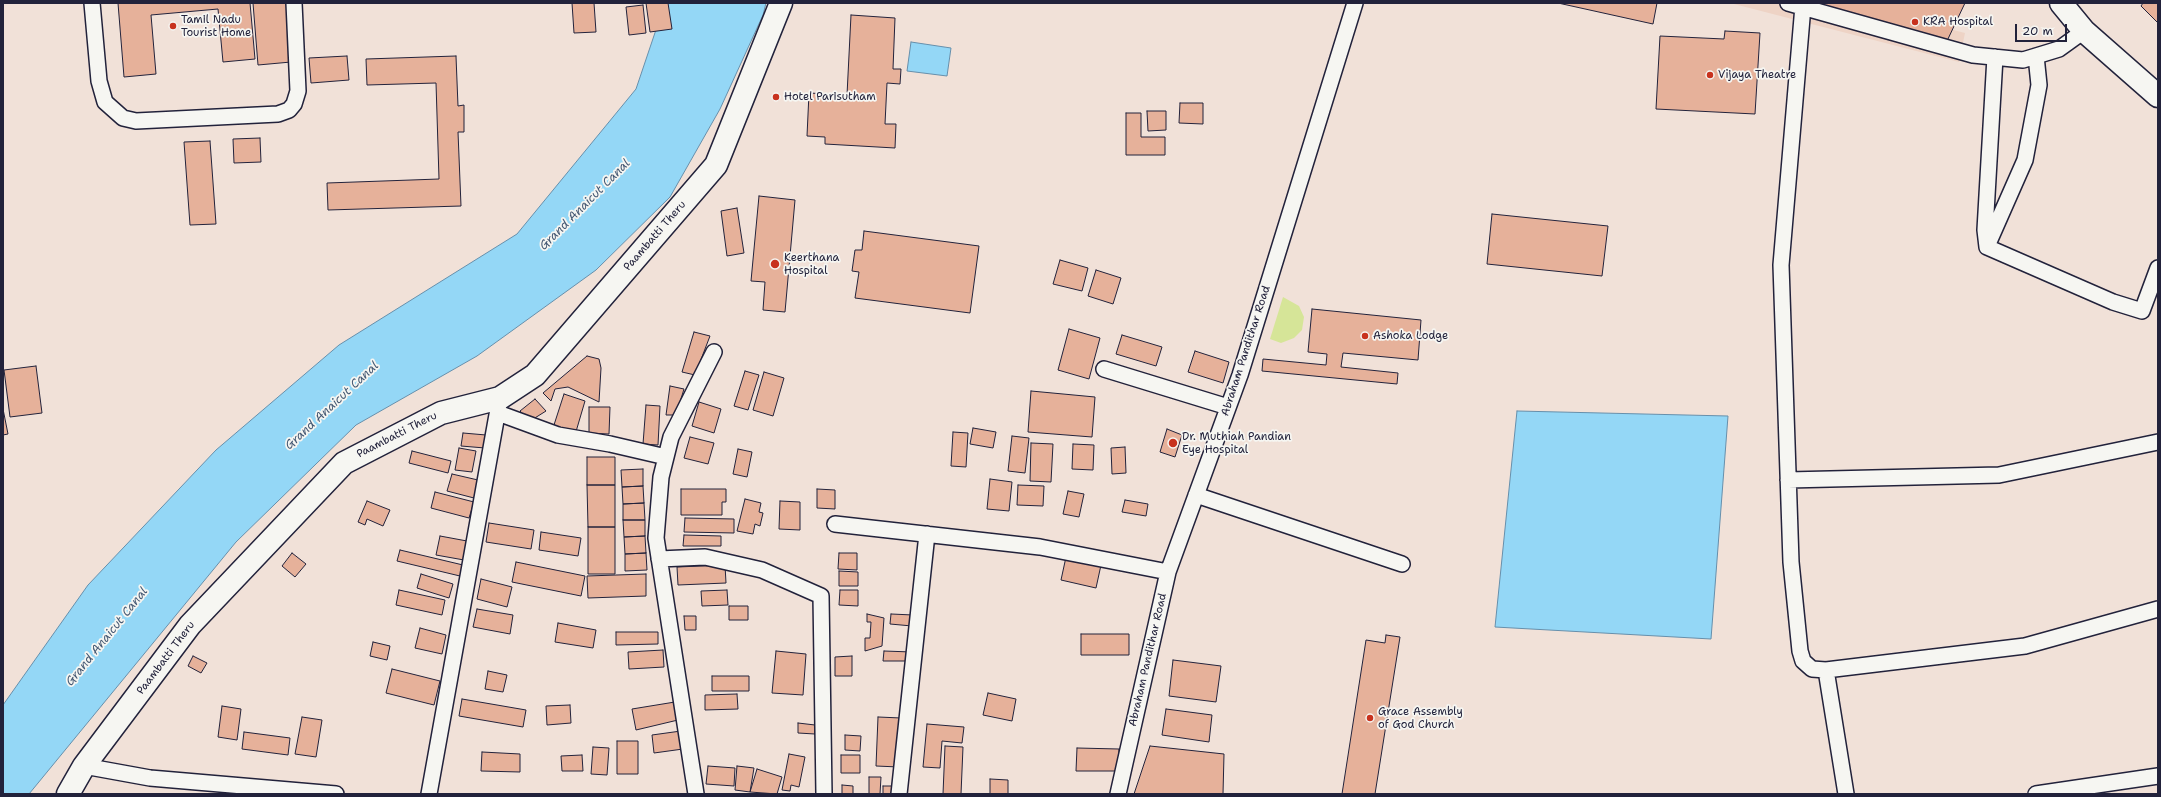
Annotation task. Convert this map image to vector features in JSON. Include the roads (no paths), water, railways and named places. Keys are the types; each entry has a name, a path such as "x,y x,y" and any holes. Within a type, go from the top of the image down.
{"street":[{"path":"92,3 99,81 105,102 123,118 136,121 278,114 289,110 294,104 298,91 294,3"},
{"name":"Paambatti Theru","path":"68,794 84,766 190,625 344,463 441,413 499,406 535,375 716,165 781,3"},
{"name":"Abraham Pandithar Road","path":"1118,794 1168,572 1240,375 1356,3"},
{"path":"1788,3 1973,55 2023,60 2060,49 2084,31"},
{"path":"2061,3 2084,31 2158,96"},
{"path":"1803,6 1781,265 1791,562 1800,651 1803,661 1812,669 1826,670 2025,646 2158,609"},
{"path":"1987,247 2025,160 2039,85 2036,56"},
{"path":"1987,247 1985,230 1994,57"},
{"path":"1987,247 2113,302 2142,311 2158,268"},
{"path":"696,794 656,538 661,477 671,437 714,352"},
{"path":"1104,369 1228,407"},
{"path":"429,794 499,406 558,435 610,444 666,457"},
{"path":"1788,480 1999,475 2158,442"},
{"path":"1196,494 1402,564"},
{"path":"835,524 1040,547 1168,572"},
{"path":"899,794 928,534"},
{"path":"659,559 705,557 762,570 821,596 824,794"},
{"path":"1826,670 1846,794"},
{"path":"84,766 150,778 298,792 336,794"},
{"path":"2036,794 2158,776"}],"water":[{"name":"Grand Anaicut Canal","path":"665,3 766,3 763,15 720,109 670,197 596,270 477,356 356,425 236,542 29,794 3,794 3,705 88,585 216,450 339,345 517,234 636,89"},
{"path":"911,42 951,48 947,76 907,71"},
{"path":"1517,411 1728,416 1711,639 1495,627"}],"place":[{"name":"KRA Hospital","path":"1915,22"},
{"name":"Tamil Nadu Tourist Home","path":"173,26"},
{"name":"Vijaya Theatre","path":"1710,75"},
{"name":"Hotel Parisutham","path":"776,97"},
{"name":"Keerthana Hospital","path":"775,264"},
{"name":"Ashoka Lodge","path":"1365,336"},
{"name":"Dr. Muthiah Pandian Eye Hospital","path":"1173,443"},
{"name":"Grace Assembly of God Church","path":"1370,718"}]}
